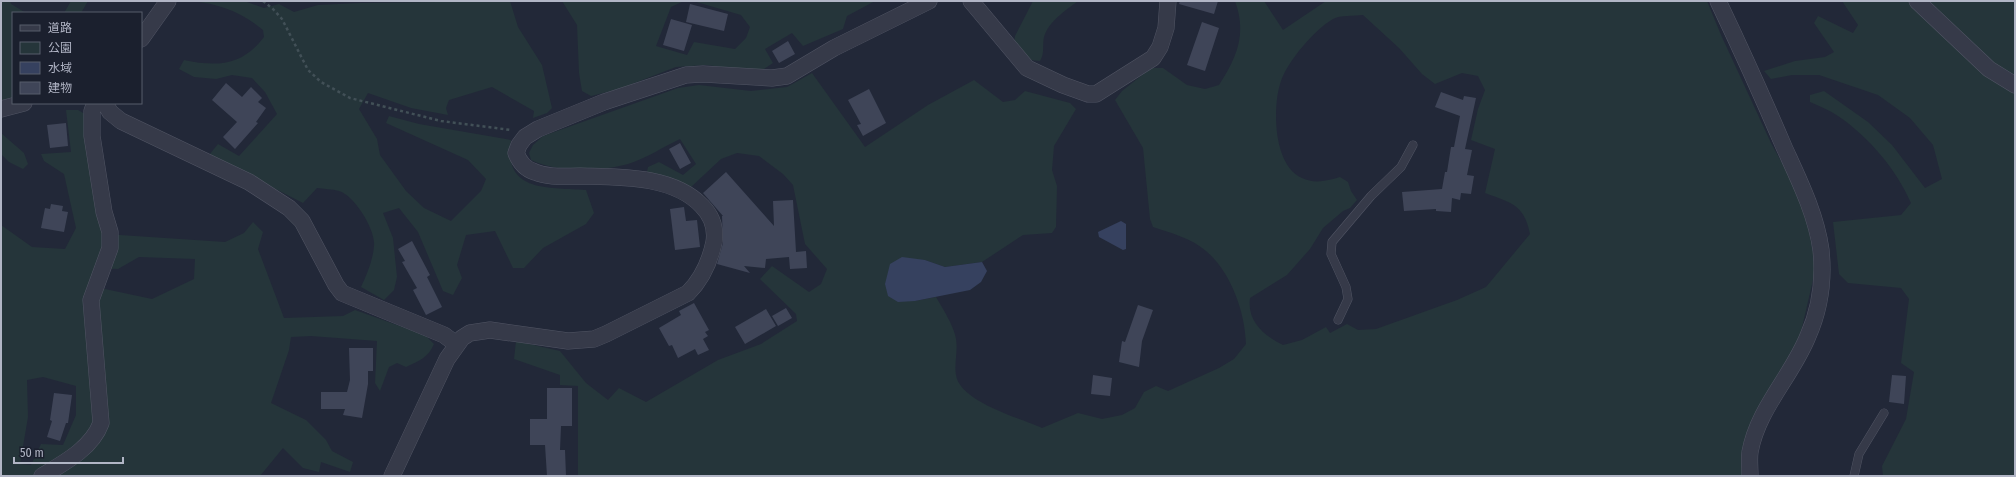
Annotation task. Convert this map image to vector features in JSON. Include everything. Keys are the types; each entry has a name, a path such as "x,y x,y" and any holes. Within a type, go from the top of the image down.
{"street":[{"path":"142,38 168,1"},
{"path":"392,476 437,377 456,344 470,334 490,330 568,341 594,338 606,334 688,292 700,279 712,252 715,234 712,219 698,202 689,195 668,185 636,180 607,177 552,176 536,173 523,166 516,153 519,145 525,138 538,129 604,102 686,75 703,74 772,78 787,76 834,48 929,1"},
{"path":"971,1 1026,68 1039,76 1088,94 1096,94 1153,58 1160,47 1166,28 1168,1"},
{"path":"1718,1 1745,57 1808,202 1821,250 1822,271 1818,309 1799,357 1763,413 1756,428 1750,453 1750,476"},
{"path":"1918,1 1989,69 2015,85"},
{"path":"1,109 20,104"},
{"path":"42,476 61,465 89,443 98,432 101,423 91,315 91,300 110,248 110,232 104,212 92,136 92,111 95,104"},
{"path":"106,104 110,112 122,121 249,182 289,208 302,221 336,285 342,293 444,335 456,344"}],"lane":[{"path":"1338,320 1348,299 1346,287 1331,254 1332,242 1371,196 1401,167 1413,145"},
{"path":"1854,476 1859,454 1884,413"}],"path":[{"path":"263,1 282,19 308,70 321,82 350,98 441,121 515,131 525,138"}],"green space":[{"path":"1,1 10,1 11,4 24,12 12,12 12,99 1,103"},
{"path":"71,1 88,1 82,12 65,12"},
{"path":"192,1 244,1 264,8 279,4 294,12 318,5 510,1 518,27 542,65 552,108 547,113 533,118 534,111 492,87 449,100 446,108 448,115 411,108 368,93 359,109 377,139 380,155 406,191 424,208 451,221 481,191 486,179 468,160 386,123 389,116 419,124 511,140 510,157 514,170 521,178 531,184 543,187 586,190 594,213 586,224 543,248 524,268 513,268 495,231 466,235 457,265 462,278 453,295 443,291 418,232 399,208 383,213 393,238 397,277 394,290 384,300 361,287 371,262 374,239 363,214 345,194 336,190 317,188 303,203 209,155 218,144 239,156 277,114 265,92 252,78 232,75 216,79 194,77 179,69 184,60 218,63 238,59 256,47 264,37 263,30 247,18 212,4"},
{"path":"562,1 684,1 671,7 656,46 687,55 694,42 735,49 746,38 750,27 741,15 693,1 875,1 847,16 843,29 803,46 792,33 765,49 773,63 764,69 737,69 706,65 676,67 619,89 591,96 582,91 579,73 577,25"},
{"path":"1033,1 1078,1 1058,17 1046,31 1043,43 1042,58 1040,61 1029,60 1014,43 1015,36"},
{"path":"1235,1 1264,1 1283,30 1326,1 1707,1 1721,35 1771,143 1803,201 1816,267 1800,336 1743,476 578,476 578,386 560,385 560,375 514,359 516,341 560,351 586,383 608,400 619,388 646,402 718,360 761,344 797,321 796,314 760,279 772,266 809,292 821,284 827,269 805,244 793,185 783,174 759,156 737,153 721,159 690,188 647,172 648,167 659,162 683,175 696,164 680,139 628,164 604,169 579,170 554,167 531,160 529,153 533,145 543,136 678,88 699,85 751,91 787,87 812,73 865,147 928,105 974,80 1003,102 1015,100 1025,91 1070,103 1076,109 1054,146 1052,170 1057,186 1056,227 1052,233 1023,235 982,262 945,267 925,260 915,301 936,297 955,334 957,348 956,375 960,385 979,401 1006,414 1042,428 1078,413 1102,419 1122,415 1135,408 1144,392 1156,386 1168,391 1219,368 1234,359 1246,344 1243,319 1235,293 1223,270 1200,246 1181,236 1153,227 1150,219 1143,148 1115,100 1122,91 1151,68 1163,68 1187,85 1205,89 1219,85 1231,65 1238,45 1240,24","holes":["1363,15 1399,48 1422,74 1435,84 1462,73 1478,76 1485,90 1478,109 1471,140 1495,149 1485,193 1509,202 1520,210 1524,216 1530,234 1486,287 1457,300 1376,329 1358,330 1347,324 1330,333 1326,327 1302,340 1283,345 1269,337 1258,326 1251,314 1250,298 1287,275 1310,249 1323,228 1343,211 1350,208 1357,200 1351,191 1348,182 1340,177 1321,181 1307,180 1292,171 1285,161 1280,149 1276,120 1278,92 1284,73 1302,47 1318,30 1333,19 1343,16"]},
{"path":"1842,1 2015,1 2015,476 1883,476 1882,466 1906,419 1914,372 1901,363 1909,299 1901,288 1848,283 1839,274 1833,222 1901,215 1911,203 1898,178 1871,144 1838,116 1810,102 1810,95 1824,91 1868,122 1892,145 1925,188 1942,179 1933,145 1910,118 1878,95 1819,75 1792,75 1771,79 1764,71 1795,61 1825,57 1834,52 1814,23 1818,16 1853,33 1858,25"},
{"path":"66,110 78,110 85,114 86,152 105,234 225,242 244,233 253,222 263,232 258,249 284,318 343,316 355,310 425,335 434,344 426,356 415,363 406,367 397,363 389,367 380,391 375,383 377,341 311,336 291,337 289,350 271,403 306,420 326,440 332,451 353,462 350,472 321,462 319,472 303,468 283,448 260,476 1,476 1,225 32,247 65,249 76,228 64,174 44,161 41,154 71,152","holes":["139,257 195,259 194,279 152,299 91,286 97,268 118,269","43,377 76,386 76,415 63,445 41,444 31,465 20,464 28,417 27,380"]},
{"path":"1,133 24,153 28,164 23,169 9,162 1,154"}],"water":[{"path":"1121,221 1126,224 1126,249 1123,250 1099,237 1098,232"},
{"path":"902,257 925,260 945,267 982,262 987,271 981,282 970,290 915,301 898,302 888,296 885,284 890,264"}],"building":[{"path":"1180,1 1218,1 1214,14 1179,4"},
{"path":"690,4 728,14 724,31 686,22"},
{"path":"671,19 692,25 684,51 663,45"},
{"path":"1202,22 1219,28 1205,71 1187,65"},
{"path":"788,41 795,54 779,63 772,51"},
{"path":"226,83 242,97 251,87 262,98 258,102 266,108 256,122 258,123 235,149 223,137 237,122 212,100"},
{"path":"869,89 886,123 863,136 857,125 861,124 848,100"},
{"path":"1441,92 1463,100 1464,96 1476,98 1465,149 1472,150 1467,175 1474,176 1471,194 1461,193 1460,200 1452,198 1451,212 1436,211 1436,209 1404,211 1402,192 1442,189 1445,172 1447,172 1451,147 1454,147 1460,116 1435,107"},
{"path":"66,123 68,146 50,148 47,125"},
{"path":"680,143 691,163 680,169 669,149"},
{"path":"726,172 774,226 773,201 793,200 796,252 806,251 807,268 790,269 789,257 766,259 765,268 744,266 750,273 717,264 723,243 723,216 703,193"},
{"path":"51,204 63,206 62,211 68,212 64,232 41,228 45,208 50,209"},
{"path":"684,207 686,221 697,220 700,247 675,250 670,209"},
{"path":"412,241 430,275 427,277 442,307 426,315 413,290 417,288 402,262 405,261 398,249"},
{"path":"694,303 709,330 705,332 708,336 703,339 709,350 698,355 695,349 678,358 672,345 669,346 659,328 681,315 679,311"},
{"path":"1138,305 1153,310 1142,341 1139,367 1119,362 1122,341 1125,342"},
{"path":"786,308 792,318 778,326 772,316"},
{"path":"766,309 776,326 745,344 735,327"},
{"path":"349,348 373,348 373,371 368,371 368,384 362,418 343,415 345,409 321,409 321,392 347,392 350,380"},
{"path":"1093,375 1112,378 1110,396 1091,394"},
{"path":"1892,375 1906,376 1904,404 1889,402"},
{"path":"547,388 572,388 572,426 561,426 560,450 565,450 566,476 547,476 545,445 530,445 530,419 547,419"},
{"path":"54,393 72,395 68,423 66,423 60,441 47,437 52,421 50,420"}]}
